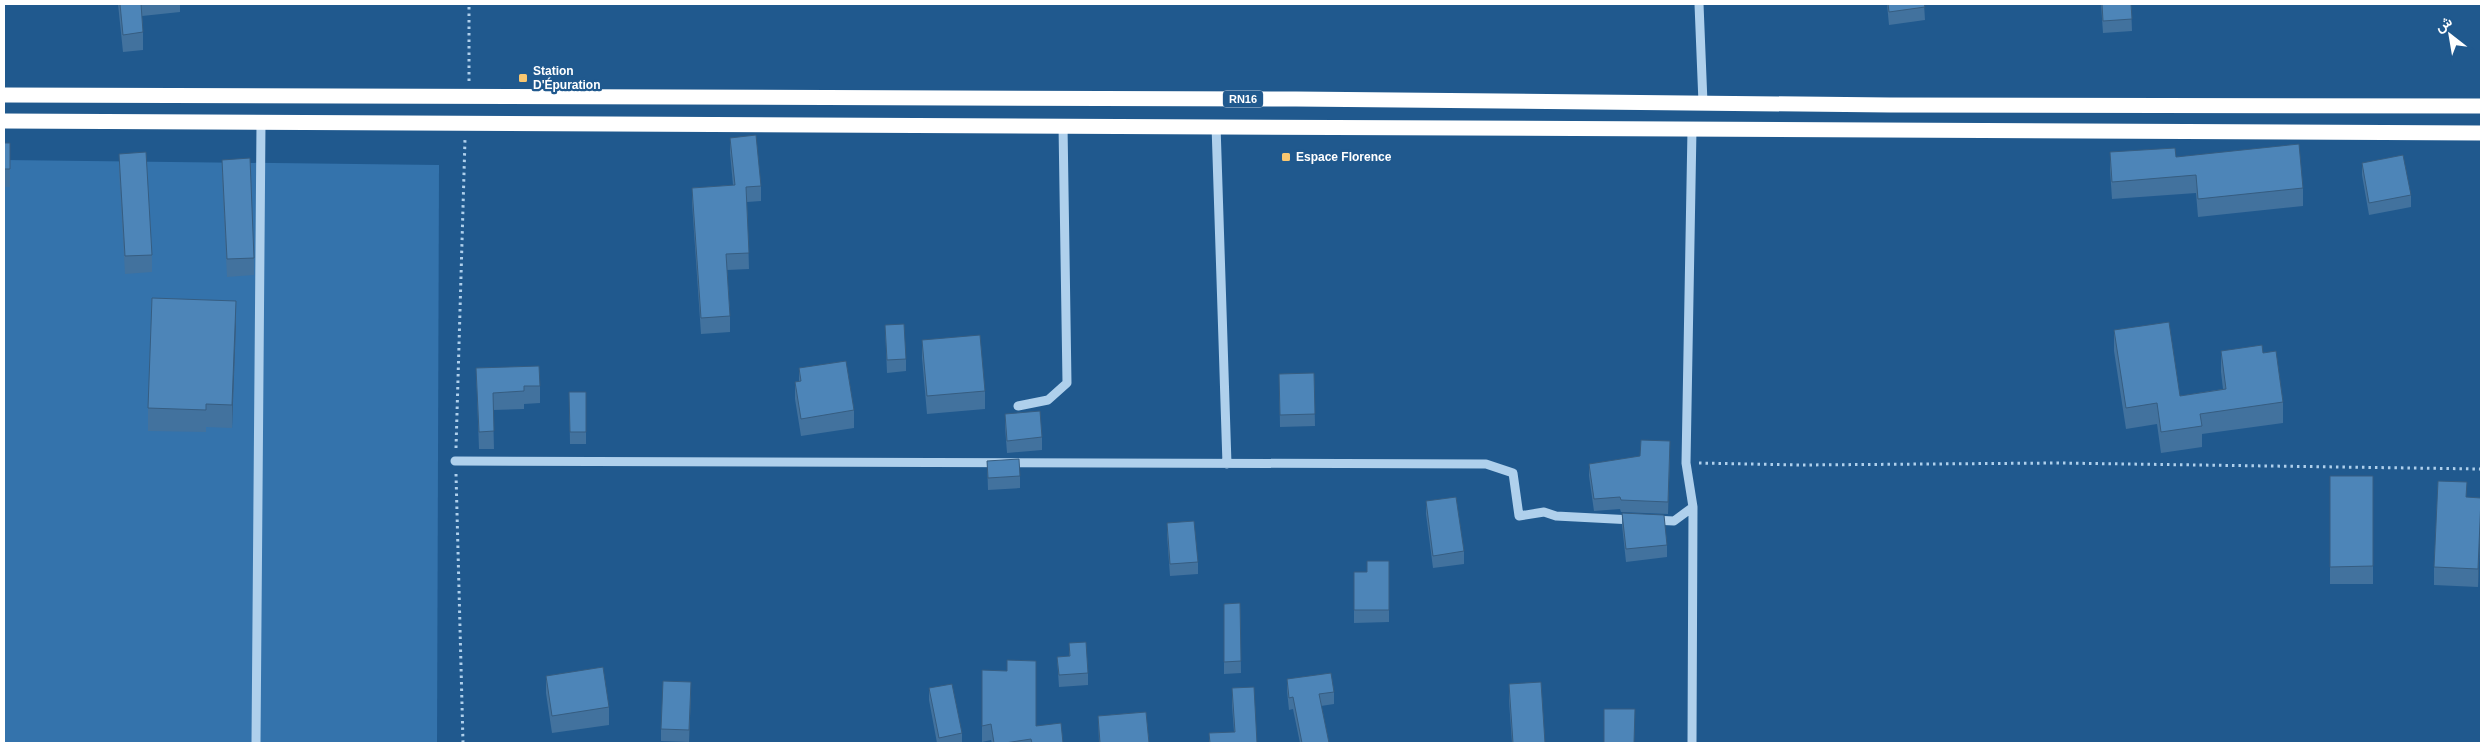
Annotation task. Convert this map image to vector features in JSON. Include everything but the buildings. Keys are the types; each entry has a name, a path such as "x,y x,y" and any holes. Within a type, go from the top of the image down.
{"highway":[{"name":"RN16","path":"4,95 1422,99 1703,103 2481,106"},
{"name":"RN16","path":"4,121 1216,125 2481,133"}],"street":[{"path":"1699,4 1703,103"},
{"path":"256,743 261,123"},
{"path":"1018,406 1048,400 1067,383 1063,125"},
{"path":"1216,125 1227,464"},
{"path":"1692,128 1686,463 1694,507 1692,743"},
{"path":"455,461 1486,464 1512,473 1519,516 1544,512 1556,516 1674,521 1694,507"}],"path":[{"path":"468,96 469,4"},
{"path":"463,743 455,461 466,124"},
{"path":"1686,463 1801,465 2057,463 2481,469"}],"shaded area":[{"path":"4,160 439,165 437,743 4,743"}],"place":[{"name":"Station D'Épuration","path":"523,78"},
{"name":"Espace Florence","path":"1286,157"}]}
